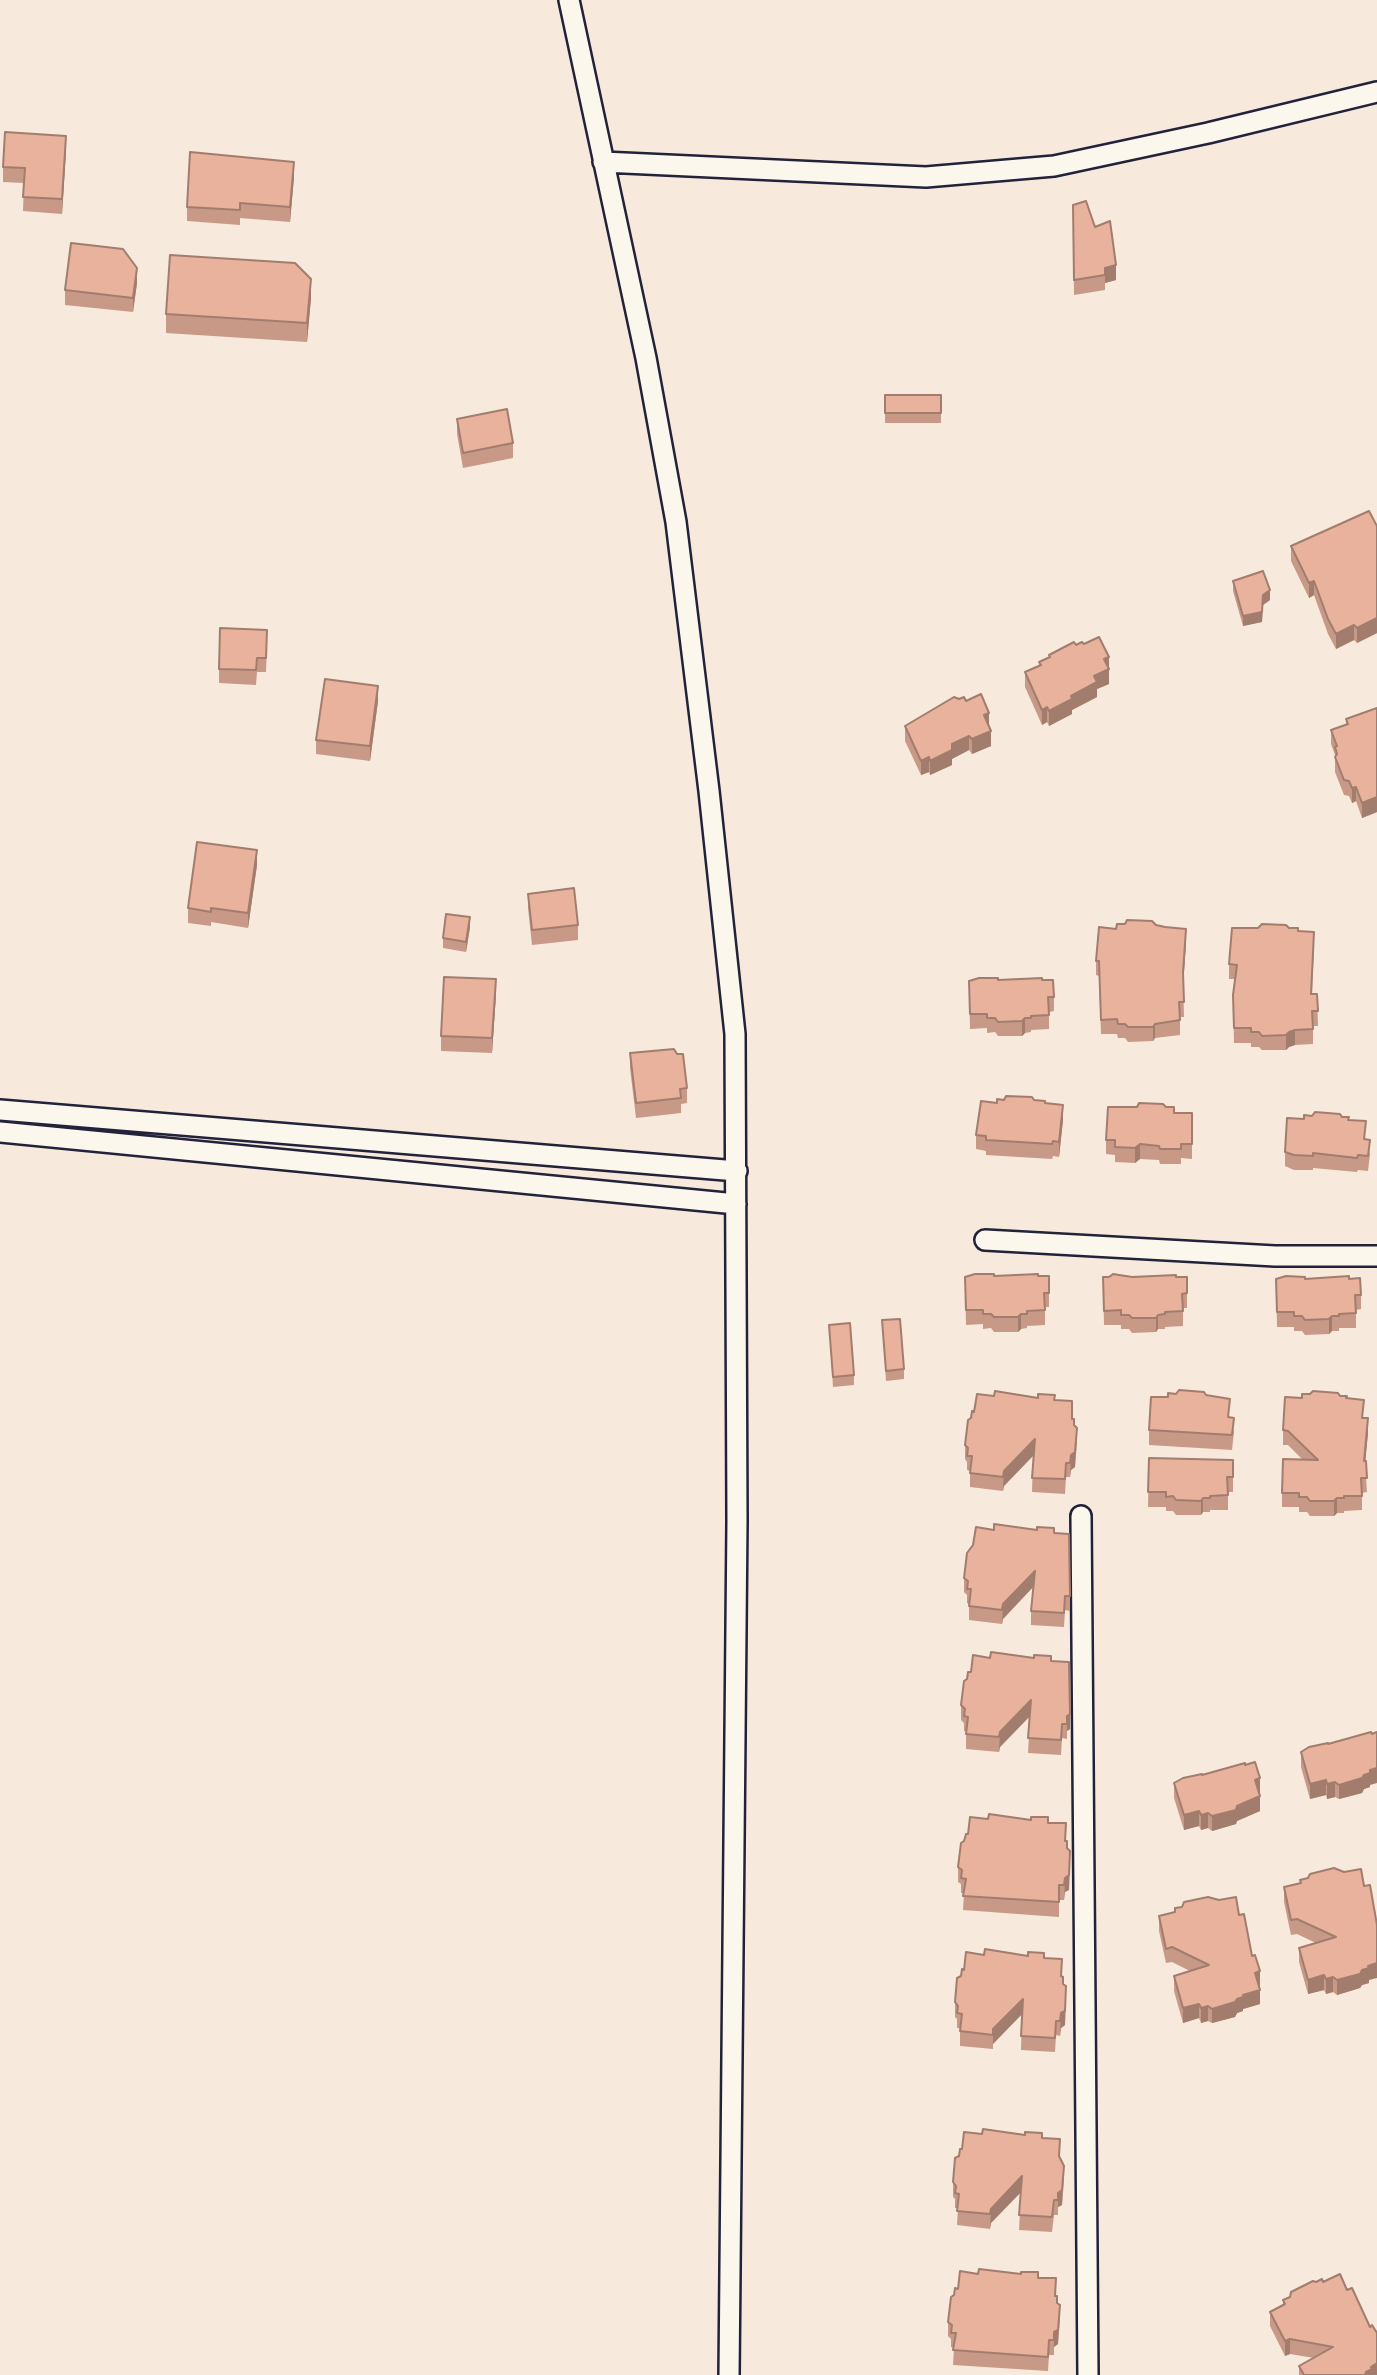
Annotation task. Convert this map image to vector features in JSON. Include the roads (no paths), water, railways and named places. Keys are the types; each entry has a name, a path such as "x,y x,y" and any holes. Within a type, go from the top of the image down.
{"street":[{"path":"569,0 646,358 676,522 735,1034 737,1521 729,2375"},
{"path":"603,162 926,177 1054,166 1208,133 1377,92"},
{"path":"0,1110 737,1171"},
{"path":"0,1132 736,1204"},
{"path":"985,1240 1275,1255 1377,1256"},
{"path":"1081,1516 1088,2375"}]}
